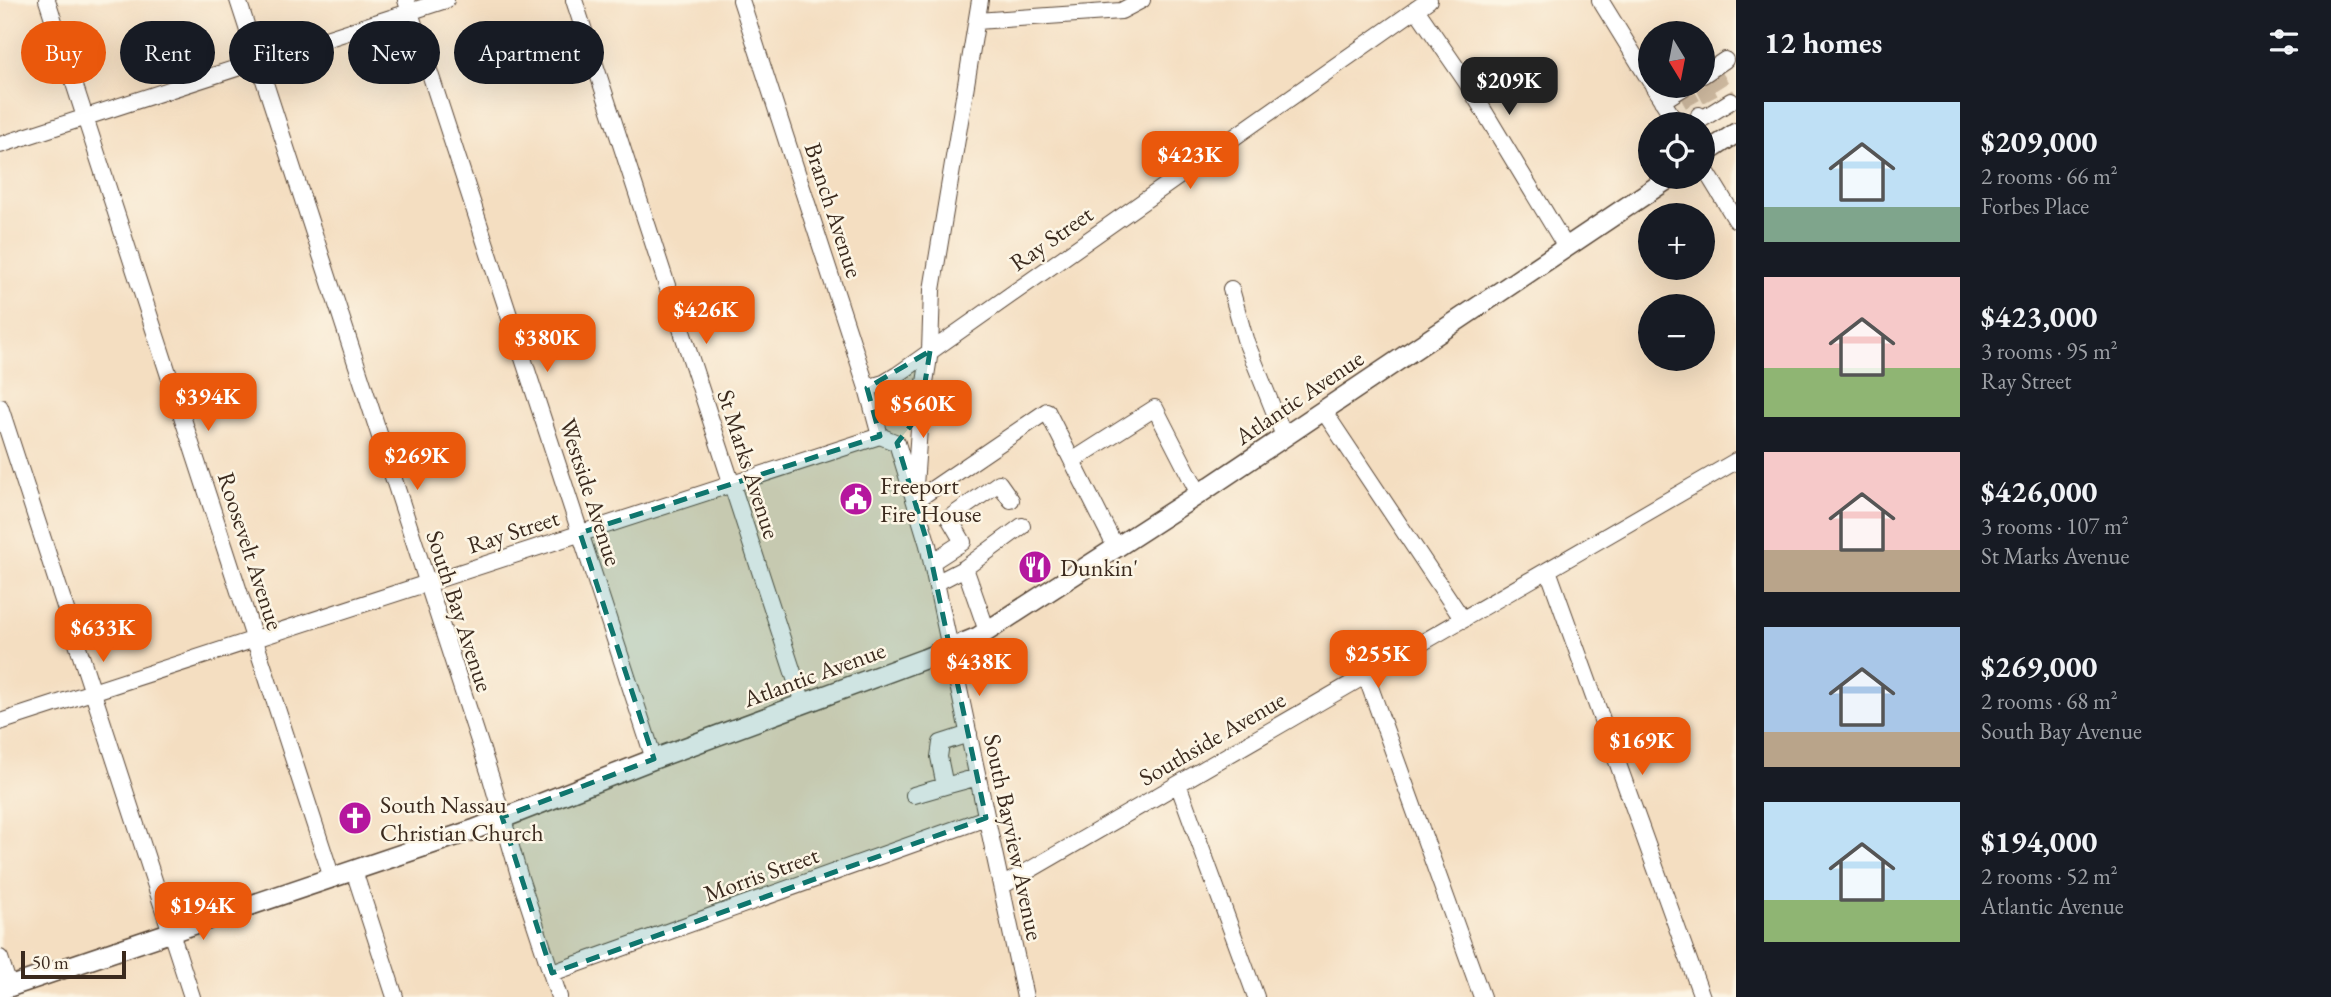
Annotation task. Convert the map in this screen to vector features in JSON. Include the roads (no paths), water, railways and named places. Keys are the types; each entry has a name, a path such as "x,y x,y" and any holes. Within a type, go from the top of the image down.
{"main road":[{"path":"1715,147 1736,133"},
{"name":"Atlantic Avenue","path":"5,988 354,871 950,649 988,631 1199,494 1653,189"}],"street":[{"name":"Roosevelt Avenue","path":"47,0 332,878"},
{"name":"South Bay Avenue","path":"238,0 245,21"},
{"path":"334,33 408,6 446,0"},
{"name":"St Marks Avenue","path":"574,0 803,703"},
{"name":"Branch Avenue","path":"741,0 867,388 880,436"},
{"path":"915,501 920,414 930,351 932,290 980,0"},
{"path":"977,21 1121,10 1142,0"},
{"path":"1600,0 1638,62"},
{"path":"1423,4 1466,83 1566,247"},
{"name":"Ray Street","path":"867,388 884,383 1423,4"},
{"name":"Westside Avenue","path":"408,6 654,759"},
{"path":"0,145 229,70"},
{"name":"South Bay Avenue","path":"265,84 559,997"},
{"path":"1660,98 1669,112"},
{"path":"1662,101 1667,98"},
{"path":"1710,112 1732,103"},
{"path":"1715,186 1736,220"},
{"path":"1231,289 1245,339 1284,436"},
{"path":"0,407 192,997"},
{"path":"1072,461 1155,408 1199,494"},
{"path":"1323,410 1463,620"},
{"path":"915,501 1046,411 1116,548"},
{"path":"880,436 897,443 920,414"},
{"name":"Ray Street","path":"0,722 880,436"},
{"name":"South Bayview Avenue","path":"897,443 932,562 1026,997"},
{"name":"Southside Avenue","path":"1002,886 1736,462"},
{"path":"924,533 999,483 1011,500"},
{"path":"932,562 963,542 949,518"},
{"path":"936,583 965,568 1022,526"},
{"path":"965,568 988,631"},
{"path":"1548,570 1702,997"},
{"path":"1366,676 1482,997"},
{"path":"945,786 939,757 941,743 968,734"},
{"path":"914,795 978,777"},
{"path":"1178,784 1256,997"},
{"name":"Morris Street","path":"552,973 986,818"},
{"path":"354,871 395,997"},
{"path":"0,958 5,988"}],"tunnel":[{"path":"1715,76 1729,98"},
{"path":"1689,98 1697,112"},
{"path":"1710,98 1714,106"}],"place":[{"name":"Freeport Fire House","path":"856,499"},
{"name":"Dunkin'","path":"1035,567"},
{"name":"South Nassau Christian Church","path":"355,818"}]}
